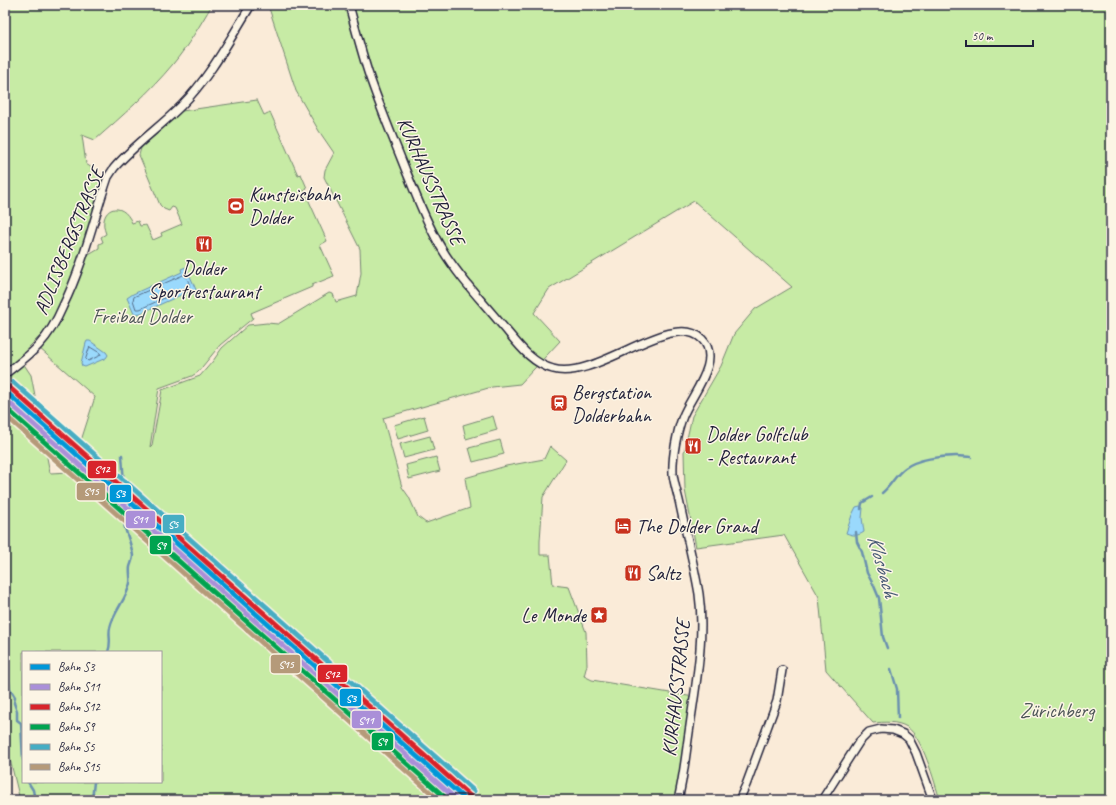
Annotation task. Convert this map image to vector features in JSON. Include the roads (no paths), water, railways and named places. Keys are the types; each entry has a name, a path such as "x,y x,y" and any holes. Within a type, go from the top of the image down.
{"street":[{"name":"ADLISBERGSTRASSE","path":"5,374 21,362 40,344 53,327 72,287 85,253 103,190 108,177 114,168 195,90 251,5"},
{"name":"KURHAUSSTRASSE","path":"349,5 368,71 387,123 421,207 438,242 457,272 522,348 542,365 553,370 564,371 583,369 663,335 680,331 693,332 704,340 709,351 710,362 679,428 673,473 699,595 701,620 694,697 678,800"},
{"path":"739,800 746,785 776,701 782,670"},
{"path":"822,800 859,742 869,732 881,729 893,730 903,734 909,739 916,752 933,800"}],"water":[{"path":"186,267 197,292 192,294 190,291 141,313 134,314 127,298 182,272 181,269"},
{"path":"87,341 90,341 108,355 106,358 85,367 82,366 81,363"},
{"path":"860,506 863,508 862,518 864,532 856,535 846,533 856,507"}],"waterway":[{"path":"108,651 110,645 110,628 114,616 128,589 130,581 130,567 133,557 122,514 125,499 122,455"},
{"name":"Klosbach","path":"882,493 905,468 916,462 943,457 971,457"},
{"name":"Klosbach","path":"861,509 862,503 872,497"},
{"name":"Klosbach","path":"856,532 857,542 862,552 867,573 879,598 883,637 887,648"},
{"path":"5,656 10,689 15,697 14,703 17,711 17,720 21,723 22,742"},
{"name":"Klosbach","path":"891,669 897,689 898,718"},
{"path":"29,783 33,790 35,800"},
{"path":"92,800 94,783"}],"rail line":[{"name":"S5","path":"13,382 474,791"},
{"name":"S12","path":"9,387 470,796"},
{"name":"S3","path":"5,391 466,800"},
{"name":"S11","path":"5,399 457,800"},
{"name":"S9","path":"5,407 448,800"},
{"name":"S15","path":"5,415 439,800"}],"place":[{"name":"Kunsteisbahn Dolder","path":"236,206"},
{"name":"Dolder Sportrestaurant","path":"204,244"},
{"name":"Bergstation Dolderbahn","path":"559,403"},
{"name":"Dolder Golfclub - Restaurant","path":"693,446"},
{"name":"The Dolder Grand","path":"623,526"},
{"name":"Saltz","path":"633,573"},
{"name":"Le Monde","path":"599,615"}],"park label":[{"name":"Freibad Dolder","path":"142,316"},
{"name":"Zürichberg","path":"1057,710"}]}
